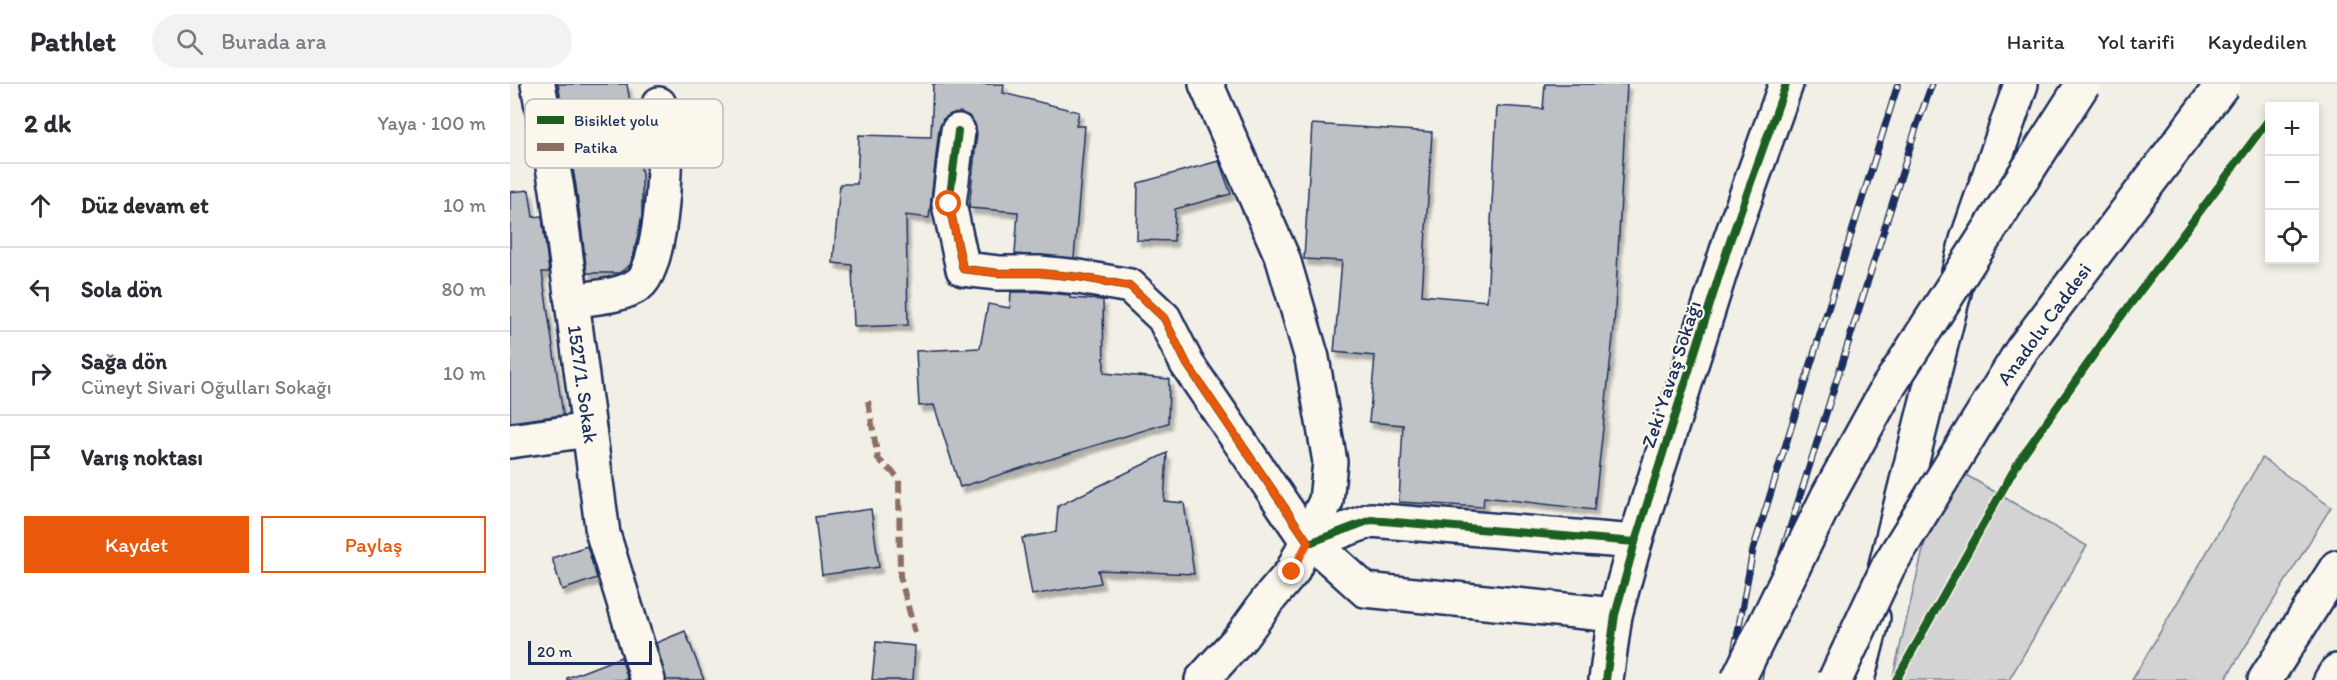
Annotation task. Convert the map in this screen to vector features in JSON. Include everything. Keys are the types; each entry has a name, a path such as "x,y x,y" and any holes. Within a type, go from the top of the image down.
{"main road":[{"name":"1527/1. Sokak","path":"538,84 541,99"},
{"path":"1202,680 1242,636 1292,572 1310,542 1326,501 1330,462 1312,358 1283,259 1206,84"},
{"name":"Zeki Yavaş Sokağı","path":"1606,680 1615,615 1635,542 1730,241 1786,84"},
{"path":"1857,680 1967,240 2021,84"},
{"path":"1738,680 1828,496 1887,389 2083,84"},
{"name":"Anadolu Caddesi","path":"1835,680 1888,567 2022,350 2223,84"},
{"path":"958,131 949,204 963,269 1079,277 1130,286 1164,318 1187,364 1310,542 1365,590 1615,615"},
{"name":"1527/1. Sokak","path":"553,168 603,534 648,680"},
{"path":"572,301 616,294 640,283 652,264 661,222 663,168"},
{"path":"510,441 589,430"},
{"path":"1310,542 1371,519 1635,542"},
{"path":"2265,680 2337,567"},
{"path":"2331,680 2337,671"}],"shaded area":[{"path":"2262,458 2331,507 2225,680 2132,680"},
{"path":"1944,462 2087,546 2009,680 1892,680"}],"building":[{"path":"558,84 627,84 629,99 561,99"},
{"path":"933,84 1004,84 1003,93 1079,112 1076,126 1085,126 1074,258 1015,254 1018,212 969,208 977,133 975,124 969,116 960,112 951,114 943,119 939,129 929,218 906,215 908,325 854,327 852,265 833,263 840,184 857,184 859,135 931,137"},
{"path":"1545,84 1627,84 1614,328 1594,510 1484,497 1483,507 1399,502 1403,425 1369,422 1375,356 1334,352 1342,261 1304,259 1312,124 1432,132 1422,295 1487,301 1497,106 1543,109"},
{"path":"1219,161 1231,194 1175,209 1174,241 1137,240 1138,183"},
{"path":"573,168 641,168 642,216 630,265 619,273 587,273"},
{"path":"529,190 533,217 542,216 549,272 542,272 563,415 510,422 510,192"},
{"path":"1011,292 1038,292 1070,295 1070,298 1103,300 1104,373 1169,379 1168,423 960,487 934,405 919,406 916,351 980,348 988,304 1010,308"},
{"path":"1167,453 1164,501 1184,503 1194,574 1098,570 1101,583 1032,595 1022,538 1056,532 1058,506"},
{"path":"871,509 879,567 822,575 815,517"},
{"path":"587,546 597,578 562,590 552,558"},
{"path":"685,631 704,680 666,680 656,643"},
{"path":"876,642 915,646 913,680 872,680"},
{"path":"621,657 628,680 567,680 567,678"}],"railway":[{"path":"1729,680 1753,550 1898,84"},
{"path":"1759,680 1782,553 1932,84"}],"marked path":[{"path":"868,401 878,459 899,478 900,576 915,633"}],"cycle path":[{"path":"1606,680 1615,615 1635,542 1730,241 1786,84"},
{"path":"1896,680 2020,459 2120,318 2265,125"},
{"path":"958,131 949,204 963,269 1079,277 1130,286 1164,318 1187,364 1308,542 1371,520 1635,542"}],"route":[{"path":"949,204 963,269 1079,277 1130,286 1164,318 1187,364 1308,542 1292,572"}]}
